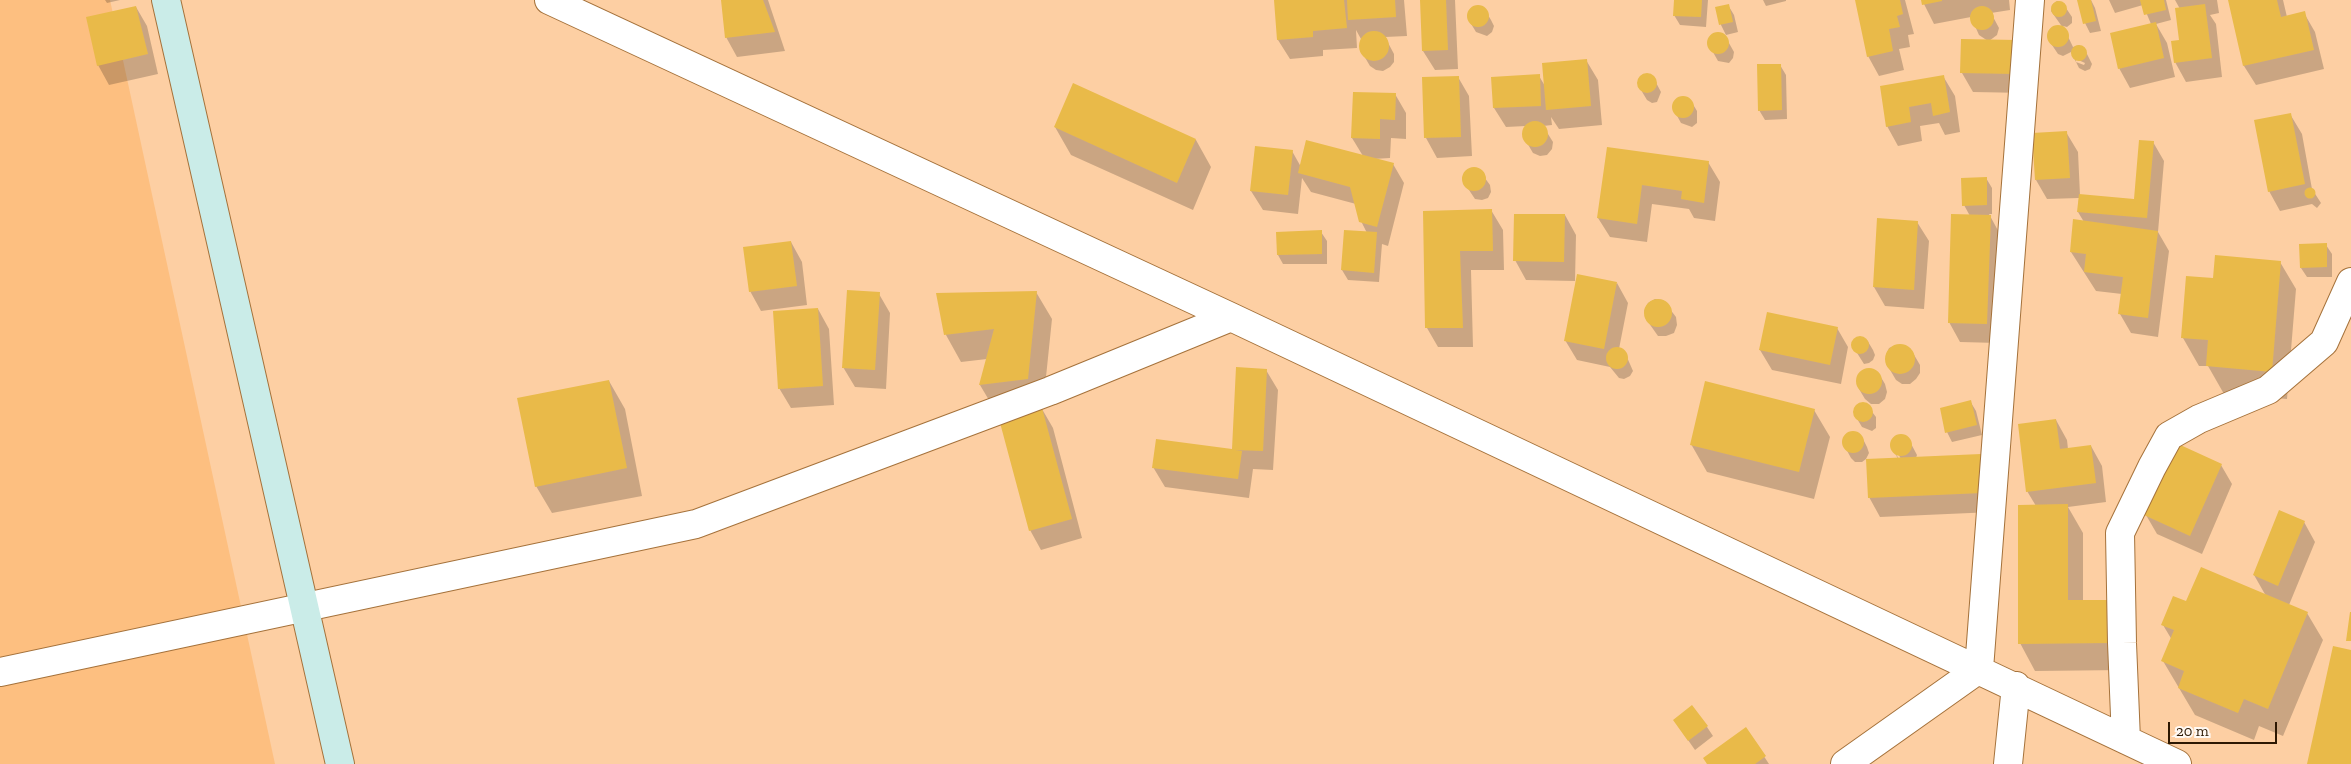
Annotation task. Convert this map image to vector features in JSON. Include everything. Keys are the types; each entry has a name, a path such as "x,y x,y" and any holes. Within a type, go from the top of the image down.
{"main road":[{"path":"166,0 340,764"}],"street":[{"path":"549,0 1231,317 2016,686 2177,764"},
{"path":"1979,669 2030,0"},
{"path":"2126,740 2120,533 2152,467 2168,436 2199,419 2268,390 2324,342 2351,282"},
{"path":"0,672 696,524 1050,391 1231,317"},
{"path":"1845,764 1979,669"},
{"path":"2008,764 2016,686"}],"shaded area":[{"path":"0,0 110,0 275,764 0,764"}],"building":[{"path":"721,0 763,0 775,32 725,38"},
{"path":"1274,0 1344,0 1347,28 1313,31 1313,37 1277,40"},
{"path":"1347,0 1395,0 1396,17 1348,20"},
{"path":"1420,0 1446,0 1448,50 1422,51"},
{"path":"1674,0 1702,0 1701,17 1673,16"},
{"path":"1855,0 1900,0 1903,14 1897,16 1900,27 1889,29 1893,51 1867,57"},
{"path":"1921,0 1942,0 1942,1 1922,5"},
{"path":"2077,0 2091,0 2096,21 2083,24"},
{"path":"2140,0 2164,0 2166,10 2144,15"},
{"path":"2228,0 2277,0 2281,17 2305,11 2314,50 2243,66"},
{"path":"2056,1 2062,1 2067,6 2065,15 2056,17 2051,12 2051,6"},
{"path":"1729,4 1733,22 1719,25 1715,7"},
{"path":"2205,4 2212,58 2174,63 2171,41 2179,40 2175,8"},
{"path":"1478,5 1488,12 1489,16 1482,26 1478,27 1468,20 1467,16 1474,6"},
{"path":"136,6 148,54 97,66 86,17"},
{"path":"1982,6 1990,10 1994,18 1990,26 1982,30 1974,26 1970,18 1974,10"},
{"path":"2156,22 2164,58 2118,69 2110,33"},
{"path":"2058,25 2066,28 2069,36 2066,44 2058,47 2050,44 2047,36 2050,28"},
{"path":"1374,31 1385,35 1389,46 1385,57 1374,61 1363,57 1359,46 1363,35"},
{"path":"1718,32 1726,35 1729,43 1726,51 1718,54 1710,51 1707,43 1710,35"},
{"path":"1961,39 2017,40 2016,74 1960,73"},
{"path":"2076,45 2082,45 2087,50 2085,59 2076,61 2071,56 2071,50"},
{"path":"1587,59 1591,106 1546,110 1542,63"},
{"path":"1757,64 1781,64 1782,110 1758,111"},
{"path":"1647,73 1654,76 1657,83 1654,90 1647,93 1640,90 1637,83 1640,76"},
{"path":"1540,74 1541,106 1493,108 1491,77"},
{"path":"1944,75 1950,112 1933,116 1931,103 1909,107 1911,122 1886,127 1880,86"},
{"path":"1459,76 1461,137 1424,138 1422,77"},
{"path":"1073,83 1196,139 1177,183 1054,127"},
{"path":"1353,92 1396,93 1395,120 1380,119 1380,139 1351,138"},
{"path":"1683,96 1693,103 1694,107 1687,117 1683,118 1673,111 1672,107 1679,97"},
{"path":"2291,113 2305,184 2268,192 2254,120"},
{"path":"1535,121 1544,125 1548,134 1544,143 1535,147 1526,143 1522,134 1526,125"},
{"path":"2067,131 2070,178 2035,180 2032,133"},
{"path":"1306,140 1394,163 1377,227 1359,222 1350,187 1298,173"},
{"path":"2139,140 2154,141 2147,218 2077,212 2079,194 2134,199"},
{"path":"1255,146 1293,150 1288,195 1250,191"},
{"path":"1607,147 1709,161 1704,203 1681,199 1682,191 1642,185 1637,224 1597,218"},
{"path":"1474,167 1482,171 1486,179 1482,187 1474,191 1466,187 1462,179 1466,171"},
{"path":"1987,177 1987,205 1962,206 1961,178"},
{"path":"2310,187 2316,193 2310,199 2304,193"},
{"path":"1492,209 1493,251 1460,251 1463,328 1425,328 1423,211"},
{"path":"1514,214 1565,214 1564,262 1513,261"},
{"path":"1951,214 1991,215 1987,324 1948,323"},
{"path":"1877,218 1918,221 1914,290 1873,287"},
{"path":"2073,219 2158,231 2148,318 2118,314 2123,277 2084,272 2086,254 2070,252"},
{"path":"1322,230 1322,254 1277,255 1276,232"},
{"path":"1344,230 1377,232 1374,273 1341,270"},
{"path":"791,241 797,286 749,292 743,247"},
{"path":"2327,243 2327,267 2300,268 2299,244"},
{"path":"2215,255 2281,261 2272,372 2206,366 2208,340 2181,338 2186,276 2213,278"},
{"path":"1577,274 1617,282 1604,349 1564,341"},
{"path":"847,290 880,292 875,370 842,368"},
{"path":"1037,291 1028,379 979,385 994,329 944,335 936,293"},
{"path":"1658,299 1668,303 1672,313 1668,323 1658,327 1648,323 1644,313 1648,303"},
{"path":"818,308 823,386 778,389 773,311"},
{"path":"1767,312 1838,327 1830,365 1759,350"},
{"path":"1856,336 1864,336 1869,341 1867,352 1856,354 1851,349 1851,341"},
{"path":"1900,344 1911,348 1915,359 1911,370 1900,374 1889,370 1885,359 1889,348"},
{"path":"1617,347 1625,350 1628,358 1625,366 1617,369 1609,366 1606,358 1609,350"},
{"path":"1236,367 1267,369 1263,451 1235,450 1242,451 1238,479 1152,468 1156,439 1232,449"},
{"path":"1869,368 1878,372 1882,381 1878,390 1869,394 1860,390 1856,381 1860,372"},
{"path":"609,380 627,468 535,487 517,398"},
{"path":"1705,381 1815,409 1799,472 1690,445"},
{"path":"1971,400 1977,425 1945,433 1940,408"},
{"path":"1863,402 1870,405 1873,412 1870,419 1863,422 1856,419 1853,412 1856,405"},
{"path":"1042,408 1072,519 1029,531 999,419"},
{"path":"2056,419 2060,449 2091,445 2096,483 2026,492 2018,424"},
{"path":"1853,431 1861,434 1864,442 1861,450 1853,453 1845,450 1842,442 1845,434"},
{"path":"1901,434 1909,437 1912,445 1909,453 1901,456 1893,453 1890,445 1893,437"},
{"path":"2176,443 2222,464 2190,536 2144,515"},
{"path":"1981,454 1982,493 1868,498 1866,459"},
{"path":"2068,504 2068,600 2109,600 2109,643 2018,644 2018,505"},
{"path":"2279,510 2305,521 2278,586 2253,575"},
{"path":"2201,567 2308,612 2268,709 2244,699 2238,713 2178,688 2184,671 2161,661 2174,630 2161,625 2173,596 2186,601"},
{"path":"2350,612 2351,641 2346,641"},
{"path":"2333,646 2351,650 2351,764 2307,764"},
{"path":"1692,705 1708,726 1688,741 1673,720"},
{"path":"1746,727 1766,756 1755,764 1707,764 1703,758"}]}
